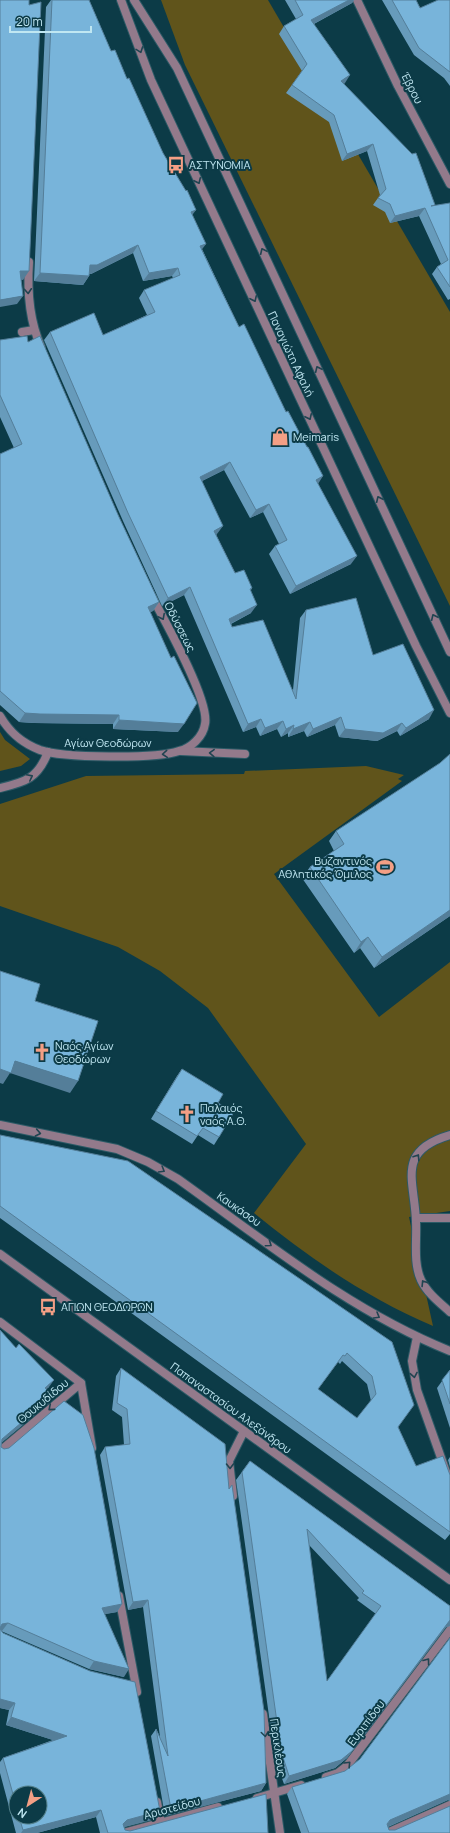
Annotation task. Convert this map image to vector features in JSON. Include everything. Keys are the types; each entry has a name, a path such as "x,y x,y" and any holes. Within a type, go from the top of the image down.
{"street":[{"name":"Παναγιώτη Αφαλή","path":"121,0 151,80 416,646 450,713"},
{"name":"Παναγιώτη Αφαλή","path":"134,0 177,68 450,652"},
{"name":"Έβρου","path":"357,0 398,86 450,184"},
{"path":"29,250 28,290 34,330 45,356"},
{"path":"22,332 34,330"},
{"name":"Οδύσσεως","path":"147,587 185,661 206,711 205,724 202,732 189,747 180,751"},
{"name":"Αγίων Θεοδώρων","path":"0,716 18,739 48,752 68,755 114,756 180,751 244,754"},
{"path":"0,788 28,779 37,774 42,767 48,752"},
{"name":"Καυκάσου","path":"0,1125 117,1149 148,1162 178,1179 342,1295 417,1337 450,1351"},
{"path":"450,1135 426,1146 418,1154 413,1163 411,1181 416,1218 417,1257 420,1277 431,1294 450,1312"},
{"path":"416,1218 450,1218"},
{"name":"Παπαναστασίου Αλεξάνδρου","path":"0,1254 450,1580"},
{"path":"0,1322 81,1384 93,1453"},
{"path":"417,1337 412,1361 417,1390 450,1483"},
{"name":"Θουκυδίδου","path":"0,1450 81,1384"},
{"path":"234,1505 229,1461 244,1431"},
{"path":"117,1585 132,1684 138,1700"},
{"name":"Ευριπίδου","path":"274,1793 338,1773 347,1766 450,1630"},
{"name":"Περικλέους","path":"262,1708 280,1833"},
{"path":"155,1791 161,1822"},
{"path":"251,1799 274,1793"},
{"name":"Αριστείδου","path":"123,1833 228,1805"},
{"path":"387,1833 450,1805"}],"shaded area":[{"path":"161,0 268,0 450,312 450,606 185,65"},
{"path":"0,732 5,740 30,759 21,766 0,771"},
{"path":"366,766 404,775 398,779 402,781 274,874 379,1017 450,962 450,1211 409,1217 433,1326 385,1303 339,1276 296,1246 254,1213 306,1144 208,1008 160,971 118,947 0,906 0,804 86,776 244,774 245,771"}],"building":[{"path":"0,0 29,0 29,5 41,2 29,271 20,271 23,296 0,300"},
{"path":"52,0 89,0 111,51 115,50 127,79 129,78 163,153 186,191 187,190 196,210 191,212 206,244 200,246 218,284 239,327 244,324 286,412 288,411 323,476 316,480 357,556 296,586 275,546 287,540 269,504 256,510 230,462 200,477 223,526 214,531 235,573 244,570 252,588 250,589 257,605 229,619 232,627 263,620 296,699 306,610 356,598 373,655 403,644 434,710 406,728 402,723 383,733 345,729 341,717 313,729 310,722 293,729 294,725 286,729 283,721 265,728 261,719 248,724 190,587 168,598 128,513 50,332 94,313 103,335 155,312 144,290 180,275 178,268 149,273 138,245 97,265 90,265 89,276 40,273"},
{"path":"295,0 349,0 311,20 350,75 341,81 412,154 416,153 435,205 431,206 450,203 450,287 437,267 448,260 425,208 395,216 390,204 378,198 386,189 373,144 347,154 334,115 292,85 307,64 284,26 303,15"},
{"path":"392,0 416,0 420,8 438,0 450,0 450,72 419,48"},
{"path":"27,336 28,342 40,336 119,517 159,602 148,607 171,658 174,656 197,703 184,724 119,720 119,715 25,713 0,691 0,454 22,444 0,395 0,340"},
{"name":"Βυζαντινός Αθλητικός Όμιλος","path":"450,754 450,910 382,957 368,937 361,942 310,867 344,844 336,831 440,763"},
{"name":"Ναός Αγίων Θεοδώρων","path":"0,971 40,984 35,1001 98,1021 78,1081 15,1061 11,1073 0,1069"},
{"name":"Παλαιός ναός Α.Θ.","path":"182,1069 223,1094 218,1103 234,1112 219,1137 203,1128 197,1136 156,1111"},
{"path":"0,1135 128,1161 392,1342 414,1405 398,1427 416,1466 443,1456 450,1475 450,1532 0,1206","holes":["347,1353 372,1376 376,1394 357,1418 318,1389 343,1355 345,1356"]},
{"path":"0,1330 16,1348 19,1344 54,1380 45,1388 54,1395 2,1439 1,1447 4,1449 9,1448 64,1401 83,1415 94,1448 122,1604 102,1608 129,1669 94,1661 8,1623 2,1624 0,1628"},
{"path":"121,1368 225,1444 229,1489 232,1485 264,1711 266,1783 171,1809 156,1729 168,1756 148,1600 133,1602 105,1447 130,1444 127,1409 117,1403"},
{"path":"450,1370 450,1404 442,1380"},
{"path":"250,1461 450,1606 450,1620 352,1751 341,1760 289,1776 281,1751 242,1472","holes":["307,1529 364,1591 362,1593 381,1606 327,1681"]},
{"path":"0,1629 3,1633 90,1671 135,1682 160,1811 127,1820 123,1824 125,1830 130,1831 266,1794 268,1833 108,1833 101,1810 48,1824 48,1785 10,1785 3,1758 67,1736 11,1717 15,1703 0,1699"},
{"path":"450,1638 450,1794 390,1820 387,1824 389,1830 395,1830 450,1806 450,1833 309,1833 292,1787 345,1771 360,1759"},
{"path":"21,1825 42,1825 23,1830"}],"place":[{"name":"ΑΣΤΥΝΟΜΙΑ","path":"176,165"},
{"name":"Meimaris","path":"280,437"},
{"name":"Βυζαντινός Αθλητικός Όμιλος","path":"385,867"},
{"name":"Ναός Αγίων Θεοδώρων","path":"42,1052"},
{"name":"Παλαιός ναός Α.Θ.","path":"187,1114"},
{"name":"ΑΓΙΩΝ ΘΕΟΔΩΡΩΝ","path":"48,1307"}]}
